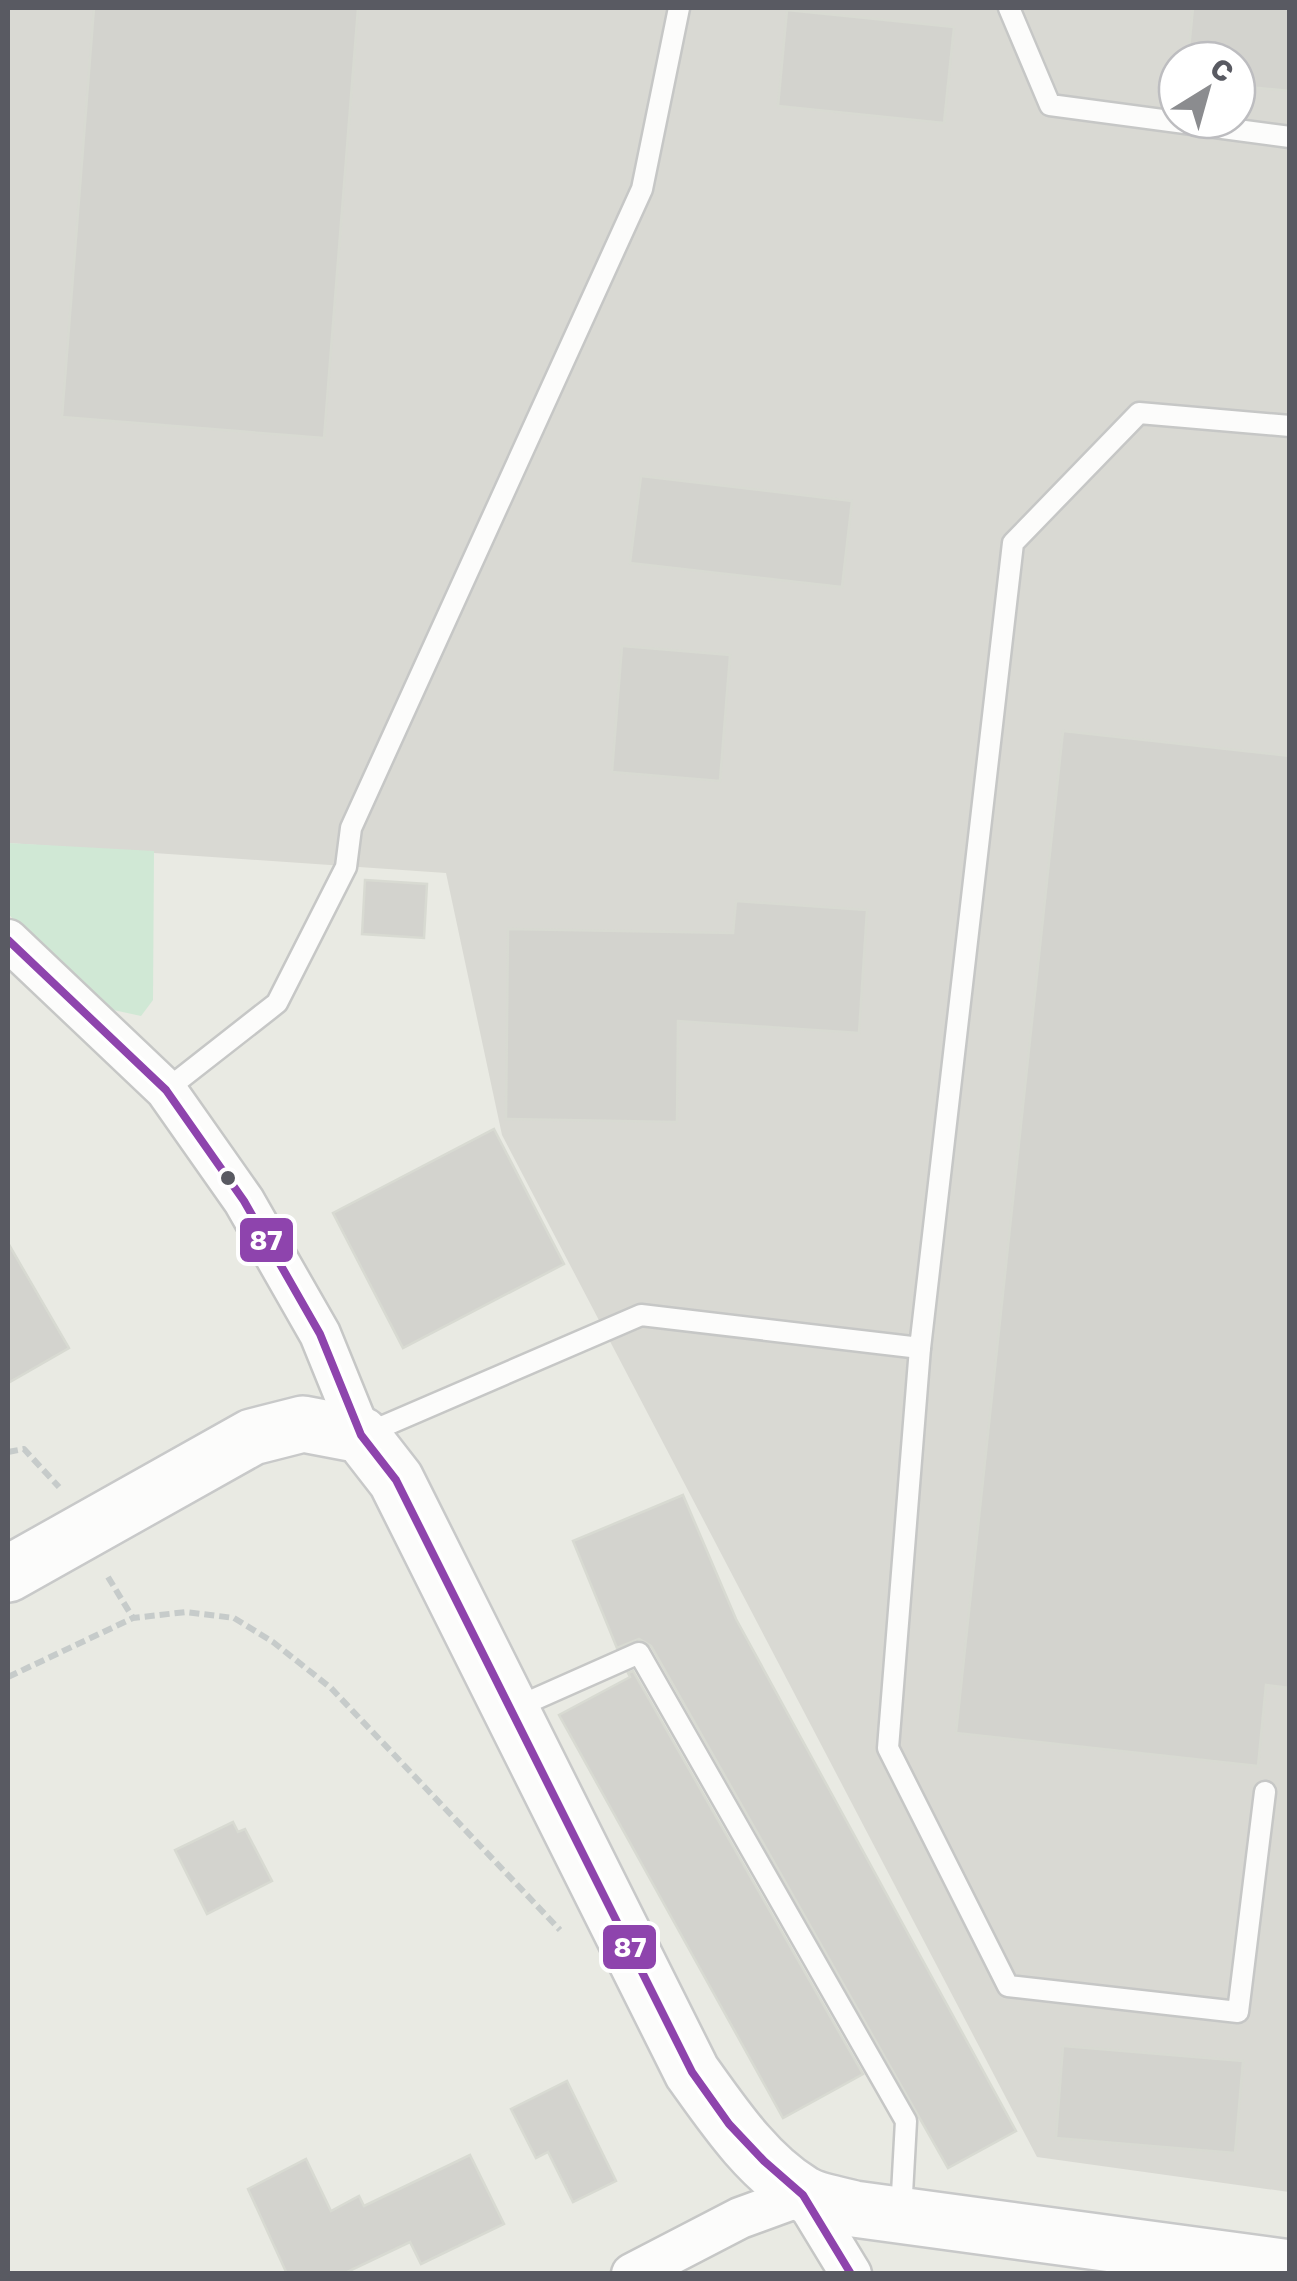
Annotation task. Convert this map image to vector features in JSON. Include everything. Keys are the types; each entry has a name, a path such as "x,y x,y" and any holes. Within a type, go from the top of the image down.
{"street":[{"path":"8,940 166,1090 244,1201 320,1334 362,1435 396,1480 692,2072 729,2124 804,2195 850,2274"},
{"path":"8,1574 252,1437 303,1424 362,1435"},
{"path":"632,2274 740,2218 804,2195 854,2209 1290,2268"}],"lane":[{"path":"166,1090 278,1003 346,866 351,828 642,189 680,8"},
{"path":"1009,8 1050,106 1290,137"},
{"path":"1265,1792 1238,2012 1008,1986 888,1748 920,1348 1013,544 1140,413 1290,426"},
{"path":"362,1435 641,1315 920,1348"},
{"path":"510,1710 639,1653 906,2121 901,2214"}],"path":[{"path":"8,1677 133,1618 186,1612 234,1618 273,1642 331,1688 558,1926 567,1943"}],"shaded area":[{"path":"8,8 1289,8 1289,2192 1037,2157 502,1135 446,873 8,843"}],"green space":[{"path":"8,843 154,851 153,1000 141,1016 109,1009 8,914"}],"building":[{"path":"94,8 358,8 324,438 62,417"},
{"path":"1193,8 1290,8 1290,91 1257,88 1257,40 1190,40"},
{"path":"787,10 954,27 944,123 778,106"},
{"path":"641,476 852,501 842,587 630,563"},
{"path":"622,646 730,655 720,781 612,772"},
{"path":"1063,731 1290,756 1290,1688 1266,1685 1258,1766 956,1733"},
{"path":"365,880 427,884 424,938 362,934"},
{"path":"736,901 867,910 859,1033 678,1021 677,1122 506,1119 508,929 733,933"},
{"path":"494,1129 564,1264 403,1348 333,1213"},
{"path":"8,1243 69,1348 8,1383"},
{"path":"683,1495 736,1619 1016,2131 948,2168 651,1646 639,1639 617,1648 573,1541"},
{"path":"633,1671 863,2074 783,2118 559,1715 630,1677 628,1673"},
{"path":"233,1822 238,1832 245,1829 272,1881 207,1914 175,1850"},
{"path":"1063,2046 1243,2061 1235,2153 1056,2138"},
{"path":"567,2081 616,2181 573,2202 548,2152 536,2158 511,2109"},
{"path":"470,2155 504,2224 421,2264 410,2242 343,2274 287,2274 248,2189 306,2159 331,2211 359,2196 364,2206"}],"transit line":[{"name":"87","path":"8,940 166,1090 244,1201 320,1334 361,1435 396,1480 692,2072 729,2124 803,2195 851,2274"}]}
